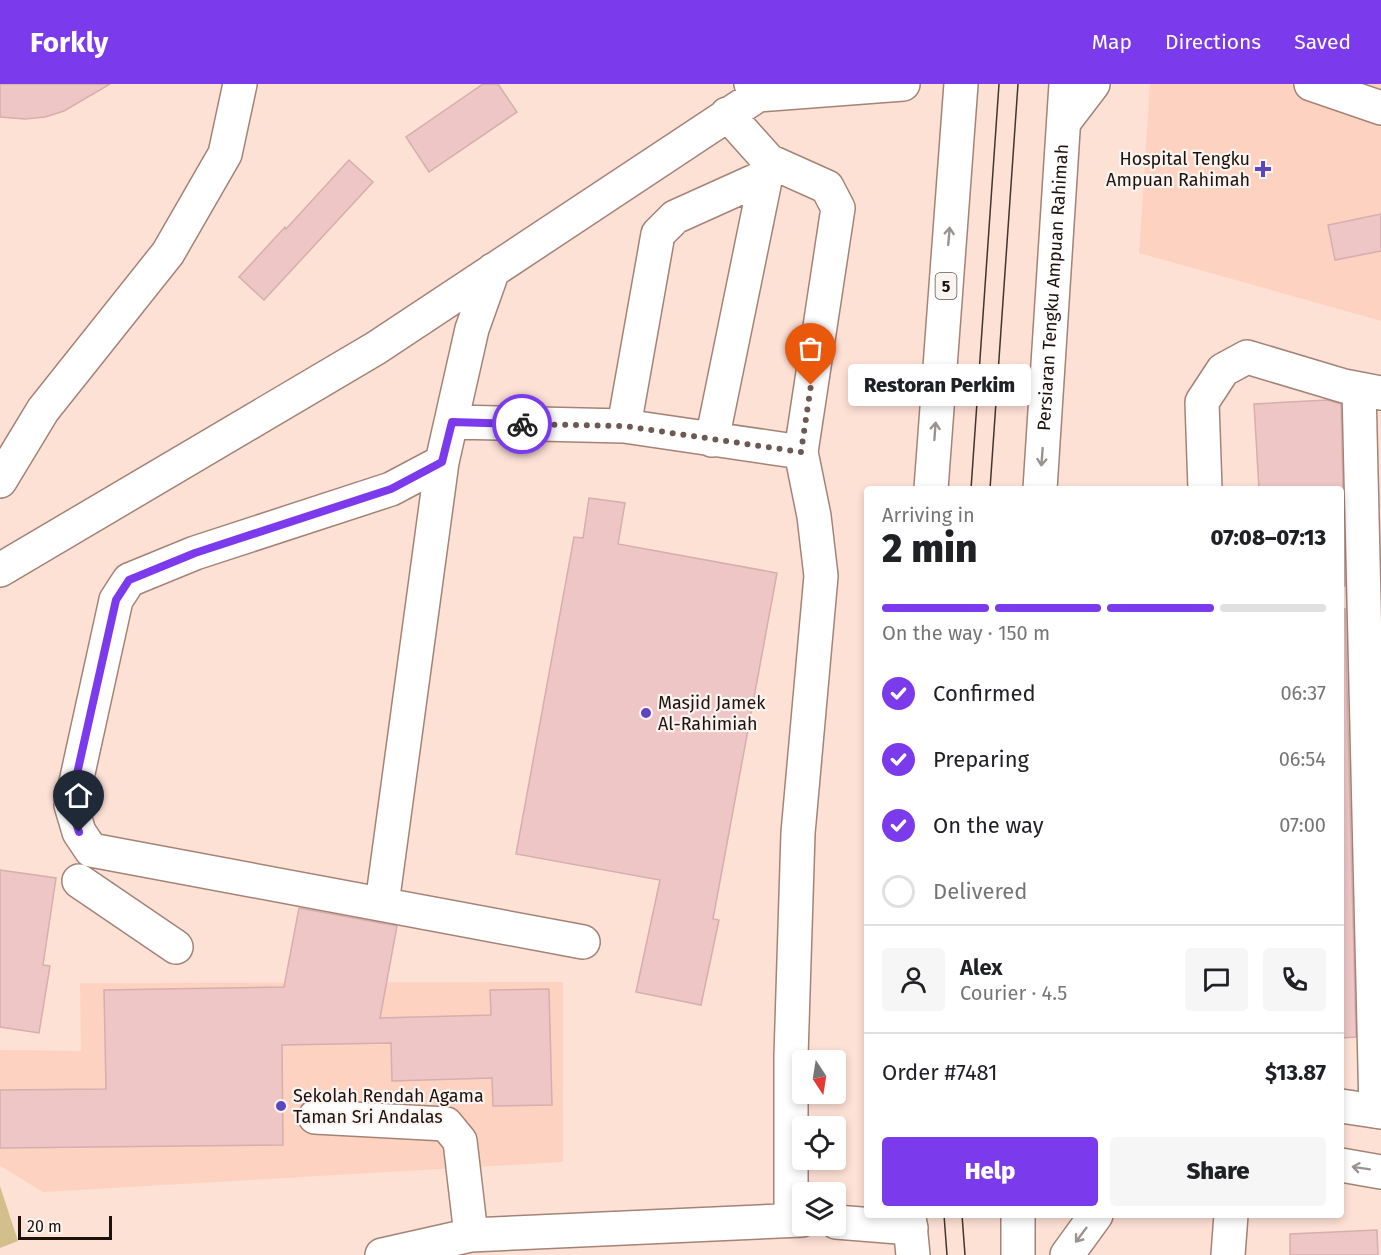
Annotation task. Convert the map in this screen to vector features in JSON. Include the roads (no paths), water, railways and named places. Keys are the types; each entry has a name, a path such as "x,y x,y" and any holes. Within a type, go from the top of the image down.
{"main road":[{"path":"0,481 44,410 168,253 225,154 240,84"},
{"path":"0,569 376,348 727,114 754,89 903,84"},
{"name":"5","path":"932,486 962,84"},
{"name":"Persiaran Tengku Ampuan Rahimah","path":"1040,486 1066,84"},
{"path":"1064,122 1093,84"},
{"path":"1311,84 1381,108"},
{"path":"727,114 767,169 826,187 838,208 801,452 814,516 821,576 798,834 791,1056 796,1182"},
{"path":"624,426 658,234 675,217 767,169"},
{"path":"712,440 767,169"},
{"path":"382,904 442,462 472,329 493,270"},
{"path":"1205,486 1202,402 1222,370 1247,357 1344,386 1370,391 1363,677 1378,1112 1344,1106"},
{"path":"452,422 624,426 801,452"},
{"path":"442,462 391,489 195,553 129,580 116,600 70,805 79,832 91,850 582,942"},
{"path":"79,881 176,947"},
{"path":"315,1117 446,1124 460,1141 471,1235"},
{"path":"1344,1166 1381,1172"},
{"path":"1018,1218 1018,1255"},
{"path":"1067,1255 1094,1218"},
{"path":"1228,1255 1231,1218"},
{"path":"382,1255 471,1235 792,1220"},
{"path":"846,1223 911,1233"}],"tram line":[{"path":"971,486 999,84"},
{"path":"990,486 1018,84"},
{"path":"944,1218 947,1255"},
{"path":"962,1218 965,1255"}],"place":[{"name":"Hospital Tengku Ampuan Rahimah","path":"1263,169"},
{"name":"Restoran Perkim","path":"811,385"},
{"name":"Masjid Jamek Al-Rahimiah","path":"646,713"},
{"name":"Sekolah Rendah Agama Taman Sri Andalas","path":"281,1106"}]}
